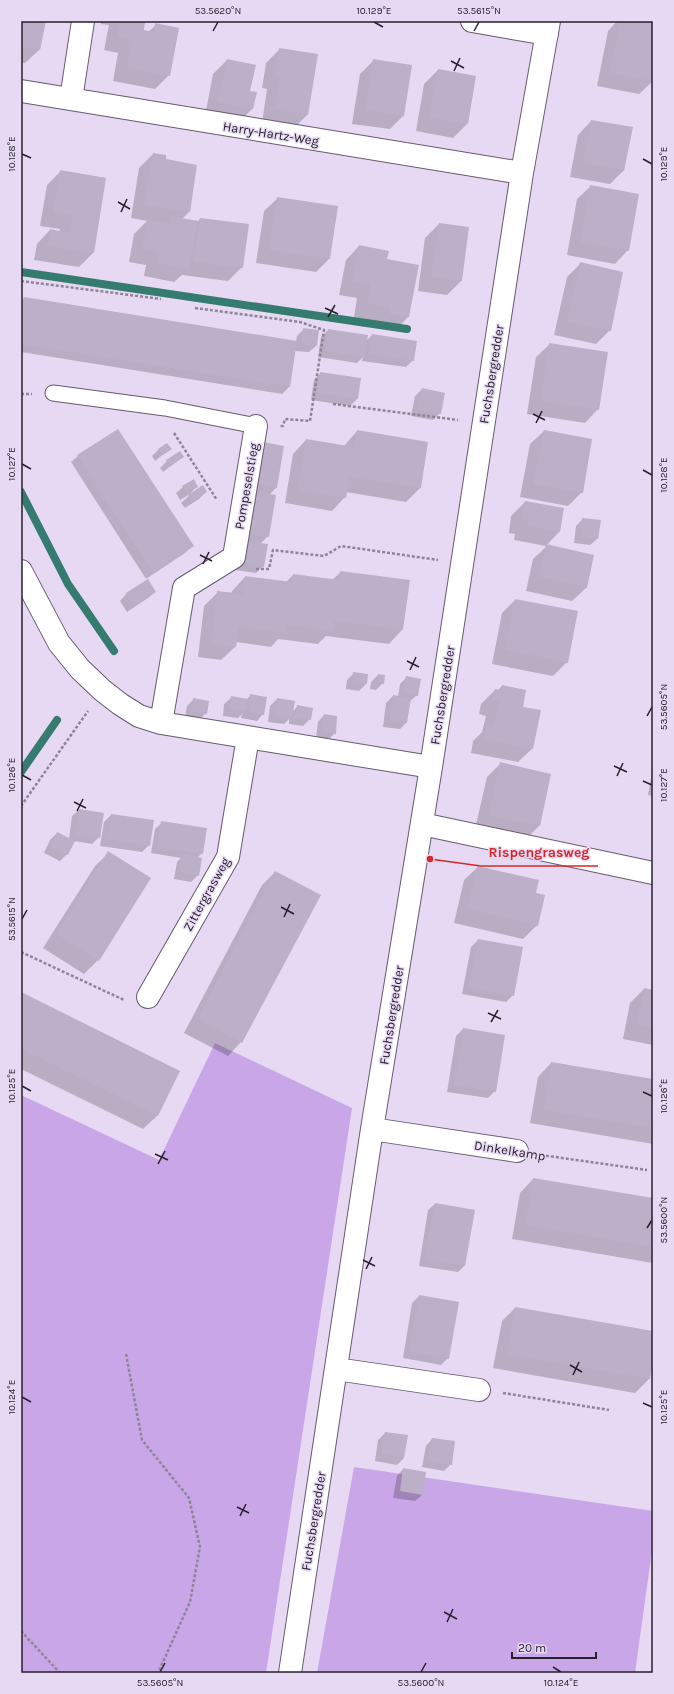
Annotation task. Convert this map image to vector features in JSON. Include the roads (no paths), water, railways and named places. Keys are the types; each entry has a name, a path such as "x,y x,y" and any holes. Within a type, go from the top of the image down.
{"street":[{"path":"71,99 83,21"},
{"path":"472,21 548,27"},
{"name":"Fuchsbergredder","path":"290,1673 372,1129 431,767 522,174 548,27"},
{"name":"Harry-Hartz-Weg","path":"21,91 522,174"},
{"name":"Pompeselstieg","path":"161,722 184,588 234,557 256,426"},
{"path":"21,571 59,643 80,669 102,690 138,716 161,722 431,767"},
{"name":"Zittergrasweg","path":"148,997 228,857 248,736"},
{"path":"422,824 653,873"},
{"name":"Dinkelkamp","path":"372,1129 517,1151"},
{"path":"336,1369 479,1390"}],"lane":[{"name":"Pompeselstieg","path":"53,393 165,408 256,426"}],"waterway":[{"path":"21,272 407,329"},
{"path":"21,492 68,584 114,651"},
{"path":"21,772 57,720"}],"place":[{"name":"Rispengrasweg","path":"430,859"}]}
